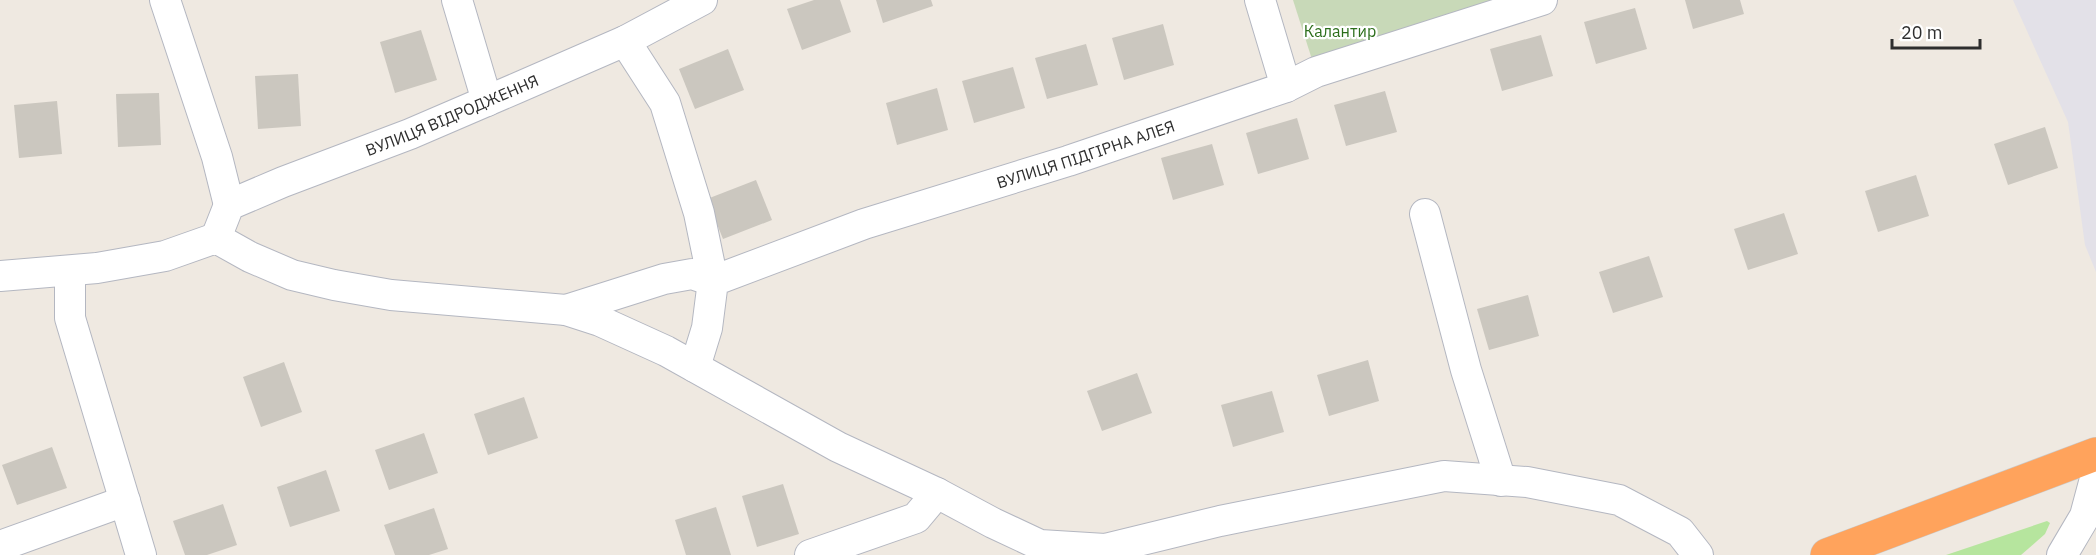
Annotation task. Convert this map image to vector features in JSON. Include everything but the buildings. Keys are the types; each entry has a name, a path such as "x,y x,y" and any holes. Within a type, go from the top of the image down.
{"highway":[{"path":"1827,555 2096,454"}],"street":[{"path":"165,0 217,157 229,205 216,238"},
{"path":"457,0 487,101"},
{"name":"ВУЛИЦЯ ВІДРОДЖЕННЯ","path":"229,205 410,134 487,101 625,41 702,0"},
{"path":"1260,0 1286,87"},
{"name":"ВУЛИЦЯ ПІДГІРНА АЛЕЯ","path":"713,281 864,224 1068,161 1286,87 1317,72 1542,0"},
{"path":"625,41 665,103 699,213 713,281 707,328 695,367"},
{"path":"1425,214 1466,370 1501,481"},
{"path":"0,276 97,268 165,256 216,238 250,257 292,275 334,285 390,295 566,310 609,325 666,351 838,447 937,493 1040,545 1105,549 1220,521 1444,476 1527,483 1619,500 1680,532 1698,555"},
{"path":"70,271 70,318 141,555"},
{"path":"566,310 664,279 692,274 713,281"},
{"path":"2062,555 2085,516 2096,475"},
{"path":"810,555 916,518 937,493"},
{"path":"0,546 125,501"}],"shaded area":[{"path":"2013,0 2096,0 2096,272 2085,245 2068,122"}],"green space":[{"name":"Калантир","path":"1293,0 1539,0 1316,72"},
{"path":"2047,521 2050,523 2045,534 2021,555 1946,555"}]}
